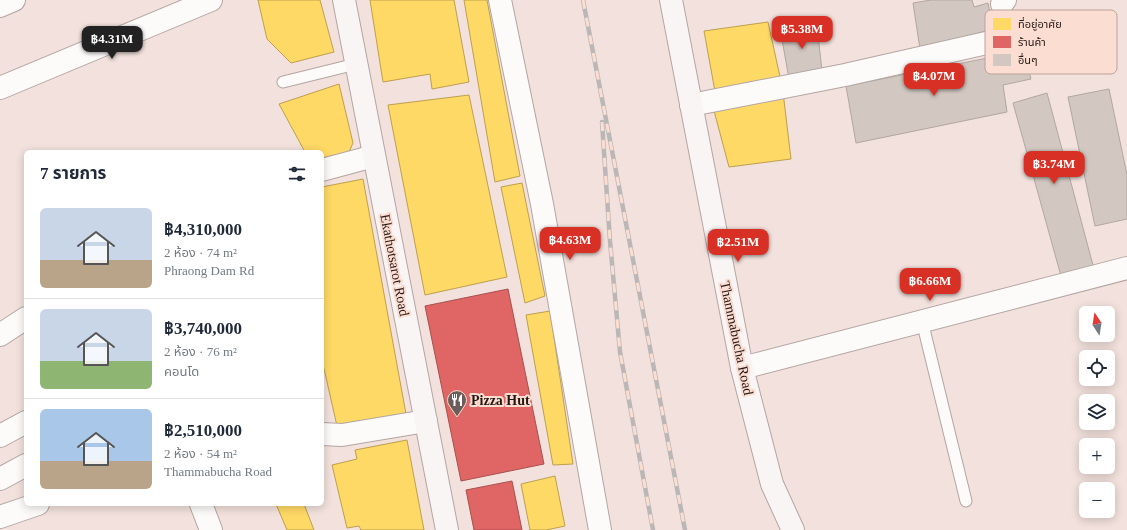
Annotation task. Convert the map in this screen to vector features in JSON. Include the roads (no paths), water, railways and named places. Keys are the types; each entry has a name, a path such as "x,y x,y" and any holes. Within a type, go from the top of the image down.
{"main road":[{"name":"Ekathotsarot Road","path":"344,0 447,530"},
{"name":"Thammabucha Road","path":"671,0 690,105 742,368 772,484 793,530"}],"street":[{"path":"0,6 14,0"},
{"path":"0,88 211,0"},
{"path":"500,0 542,204 600,530"},
{"path":"690,105 852,73 985,43"},
{"path":"324,169 374,156"},
{"path":"742,368 1127,268"},
{"path":"0,335 24,319"},
{"path":"324,434 342,435 426,421"},
{"path":"0,436 24,423"},
{"path":"0,479 24,467"},
{"path":"0,517 32,506"},
{"path":"202,506 211,530"}],"lane":[{"path":"282,82 356,64"},
{"path":"922,321 966,501"}],"railway":[{"path":"583,0 685,530"},
{"path":"602,122 610,241 620,352 653,530"}],"place":[{"name":"Pizza Hut","path":"457,417"}]}
